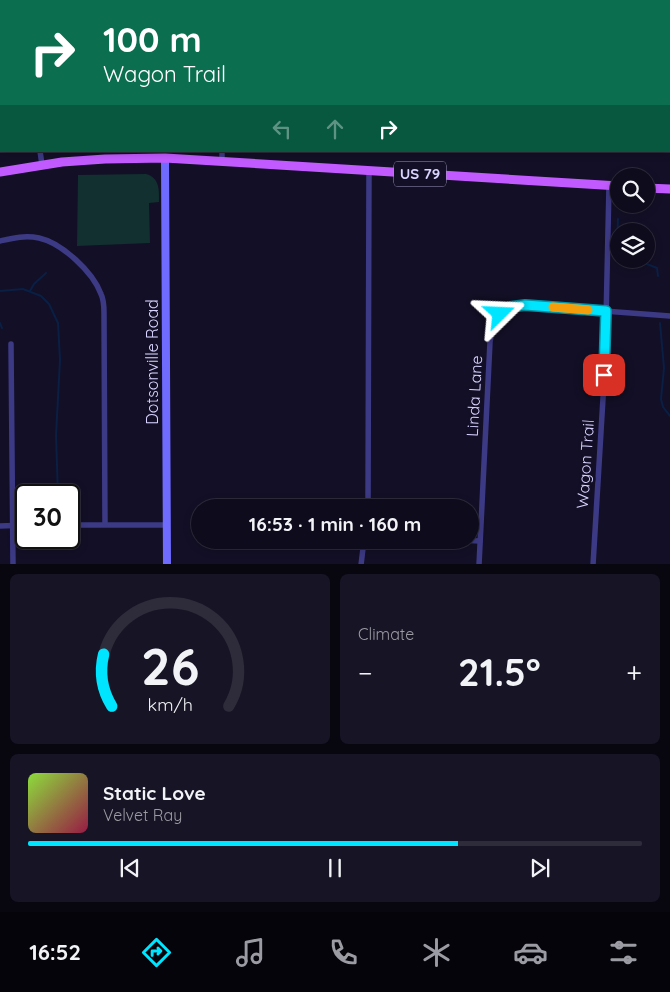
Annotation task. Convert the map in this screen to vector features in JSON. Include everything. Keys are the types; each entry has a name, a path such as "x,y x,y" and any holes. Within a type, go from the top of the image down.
{"main road":[{"name":"US 79","path":"0,172 42,165 165,158 610,186"},
{"name":"Dotsonville Road","path":"165,158 167,564"},
{"path":"655,188 670,189"}],"street":[{"path":"40,152 42,165"},
{"path":"222,152 222,162"},
{"path":"368,499 370,171"},
{"name":"Wagon Trail","path":"593,564 612,213"},
{"path":"0,241 16,237 27,237 38,238 57,244 90,275 102,295 104,313 105,524"},
{"name":"Linda Lane","path":"479,564 490,342 495,321 504,310 510,307 525,305 670,316"},
{"path":"11,344 13,564"},
{"path":"80,525 167,524"},
{"path":"0,526 12,526"},
{"path":"361,564 363,549"}],"green space":[{"path":"146,174 154,178 158,185 159,193 159,202 149,203 150,243 77,246 78,175"}],"waterway":[{"path":"618,219 618,223"},
{"path":"655,267 657,268 658,276"},
{"path":"30,291 34,284 46,273"},
{"path":"0,291 23,289 41,296 49,304 58,323 60,360 56,435 58,484"},
{"path":"0,323 2,328"},
{"path":"660,323 664,368 661,399 663,407 670,416"}],"slow traffic":[{"path":"553,307 588,310"}],"route":[{"path":"500,314 510,307 525,305 606,311 604,375"}]}
